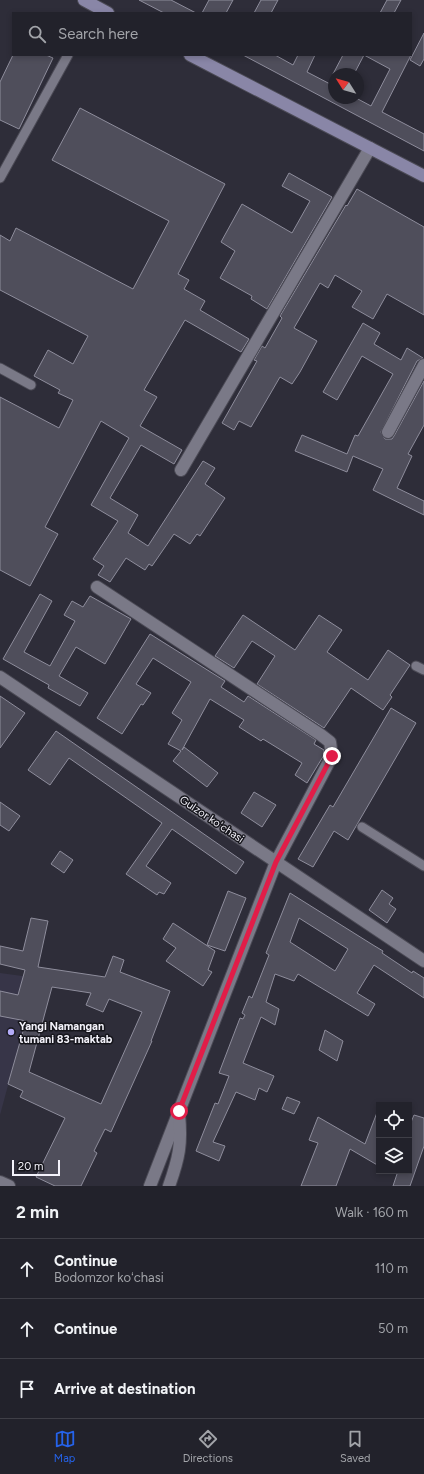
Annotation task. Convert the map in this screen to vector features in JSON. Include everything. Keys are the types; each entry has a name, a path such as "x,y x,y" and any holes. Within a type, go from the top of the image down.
{"main road":[{"path":"84,0 93,10 103,12"},
{"path":"192,56 424,176"}],"street":[{"path":"181,470 370,148"},
{"path":"388,432 424,365"},
{"path":"96,587 288,712 330,742 332,756 276,862 150,1186"},
{"name":"Gulzor koʻchasi","path":"0,677 424,961"},
{"path":"169,1186 180,1152 181,1138 179,1111"},
{"path":"0,1182 9,1186"}],"lane":[{"path":"0,178 67,56"},
{"path":"0,368 31,385"},
{"path":"362,828 424,866"}],"shaded area":[{"name":"Yangi Namangan tumani 83-maktab","path":"0,973 37,978 0,1115"}],"building":[{"path":"139,0 171,0 194,12 162,12"},
{"path":"209,0 233,0 227,12 203,12"},
{"path":"261,0 278,0 272,12 255,12"},
{"path":"387,0 401,0 395,12 381,12"},
{"path":"424,33 424,59 420,66 410,60"},
{"path":"13,56 48,56 53,58 19,129 0,120 0,82"},
{"path":"245,56 277,56 293,65 298,56 315,56 307,72 328,83 328,100"},
{"path":"342,56 363,56 357,68 336,68"},
{"path":"366,56 410,56 382,112 424,134 424,151 335,104 364,104 364,102 371,106 390,69"},
{"path":"80,108 225,184 178,274 189,280 184,289 205,301 200,310 249,339 241,352 185,320 144,390 157,397 140,426 182,450 174,464 141,445 110,498 138,515 128,533 148,546 203,461 215,468 205,484 225,498 200,536 197,534 190,544 174,534 152,566 149,564 145,570 126,558 110,582 98,575 104,566 93,559 118,521 91,505 129,438 101,421 45,527 58,534 30,586 0,570 0,397 59,428 73,400 58,393 60,390 34,376 48,350 73,364 88,336 0,290 0,235 10,241 16,228 133,289 169,221 52,160"},
{"path":"289,173 332,197 267,309 251,299 252,296 220,278 235,251 221,242 242,204 292,233 310,201 282,186"},
{"path":"357,189 424,227 424,315 387,294 373,319 352,307 362,291 335,275 328,288 320,283 294,328 317,341 300,372 292,384 280,377 251,427 239,421 234,430 222,423 257,361 254,360 262,346 265,348 282,318 280,316"},
{"path":"363,323 380,333 374,344 401,360 407,348 423,358 417,361 381,432 385,439 392,439 424,381 424,425 408,454 412,456 397,488 424,501 424,515 373,490 383,469 353,456 347,472 295,451 302,435 347,454 355,435 358,436 393,374 362,356 337,400 323,392"},
{"path":"40,594 52,601 24,652 50,666 75,621 64,615 72,601 83,607 90,596 131,619 105,664 76,647 59,676 88,693 80,706 48,688 49,685 3,659"},
{"path":"243,615 295,650 319,615 342,630 327,652 368,680 388,650 410,665 390,695 392,697 383,710 351,688 324,728 257,684 275,656 252,641 234,668 215,656"},
{"path":"150,634 225,681 221,687 244,702 248,696 316,740 314,744 324,750 324,755 307,783 295,775 302,763 263,739 261,741 239,727 244,720 210,699 182,750 184,747 218,773 207,787 173,761 181,751 168,744 182,720 172,713 191,682 153,658 136,684 151,693 143,705 141,704 122,734 97,718"},
{"path":"0,696 25,713 0,748"},
{"path":"391,708 416,723 348,840 334,831 313,867 298,859 330,805 333,807"},
{"path":"56,731 244,862 236,874 172,829 146,866 171,883 164,894 159,892 157,895 126,874 162,823 69,758 50,785 28,770"},
{"path":"254,792 276,805 262,827 241,813"},
{"path":"0,802 20,816 9,831 0,825"},
{"path":"60,851 73,860 64,873 51,864"},
{"path":"382,890 393,898 389,904 396,909 387,923 369,910"},
{"path":"228,891 246,898 225,951 207,945"},
{"path":"290,893 383,951 382,953 412,973 413,971 424,978 424,998 374,965 357,993 375,1004 368,1016 298,974 294,981 275,974 266,1002 279,1009 275,1025 261,1017 243,1063 274,1076 267,1092 259,1088 255,1100 236,1092 213,1142 225,1146 219,1161 196,1151 215,1103 218,1104 229,1076 219,1073 240,1018 243,1019 245,1015 242,1013 249,996 252,998 269,955 266,953","holes":["299,918 348,949 335,971 290,942"]},
{"path":"31,918 48,921 38,967 105,977 113,956 124,960 120,972 170,991 152,1041 111,1132 105,1129 94,1151 97,1153 81,1186 55,1186 36,1177 65,1118 20,1097 23,1091 8,1084 26,1021 0,1016 0,991 18,995 25,970 0,964 0,946 23,951","holes":["52,987 91,993 86,1005 103,1012 109,999 142,1012 101,1104 29,1072"]},
{"path":"173,923 215,951 208,970 212,972 203,986 166,961 176,948 163,939"},
{"path":"325,1030 343,1041 337,1061 319,1050"},
{"path":"287,1097 300,1102 294,1114 282,1109"},
{"path":"376,1115 376,1164 350,1149 336,1186 301,1186 318,1143 309,1140 318,1117 365,1144"},
{"path":"414,1115 424,1118 424,1146 410,1186 393,1186 397,1174 412,1174 412,1120"}],"place":[{"name":"Yangi Namangan tumani 83-maktab","path":"11,1032"}],"route":[{"path":"179,1111 276,862 332,756"}]}
